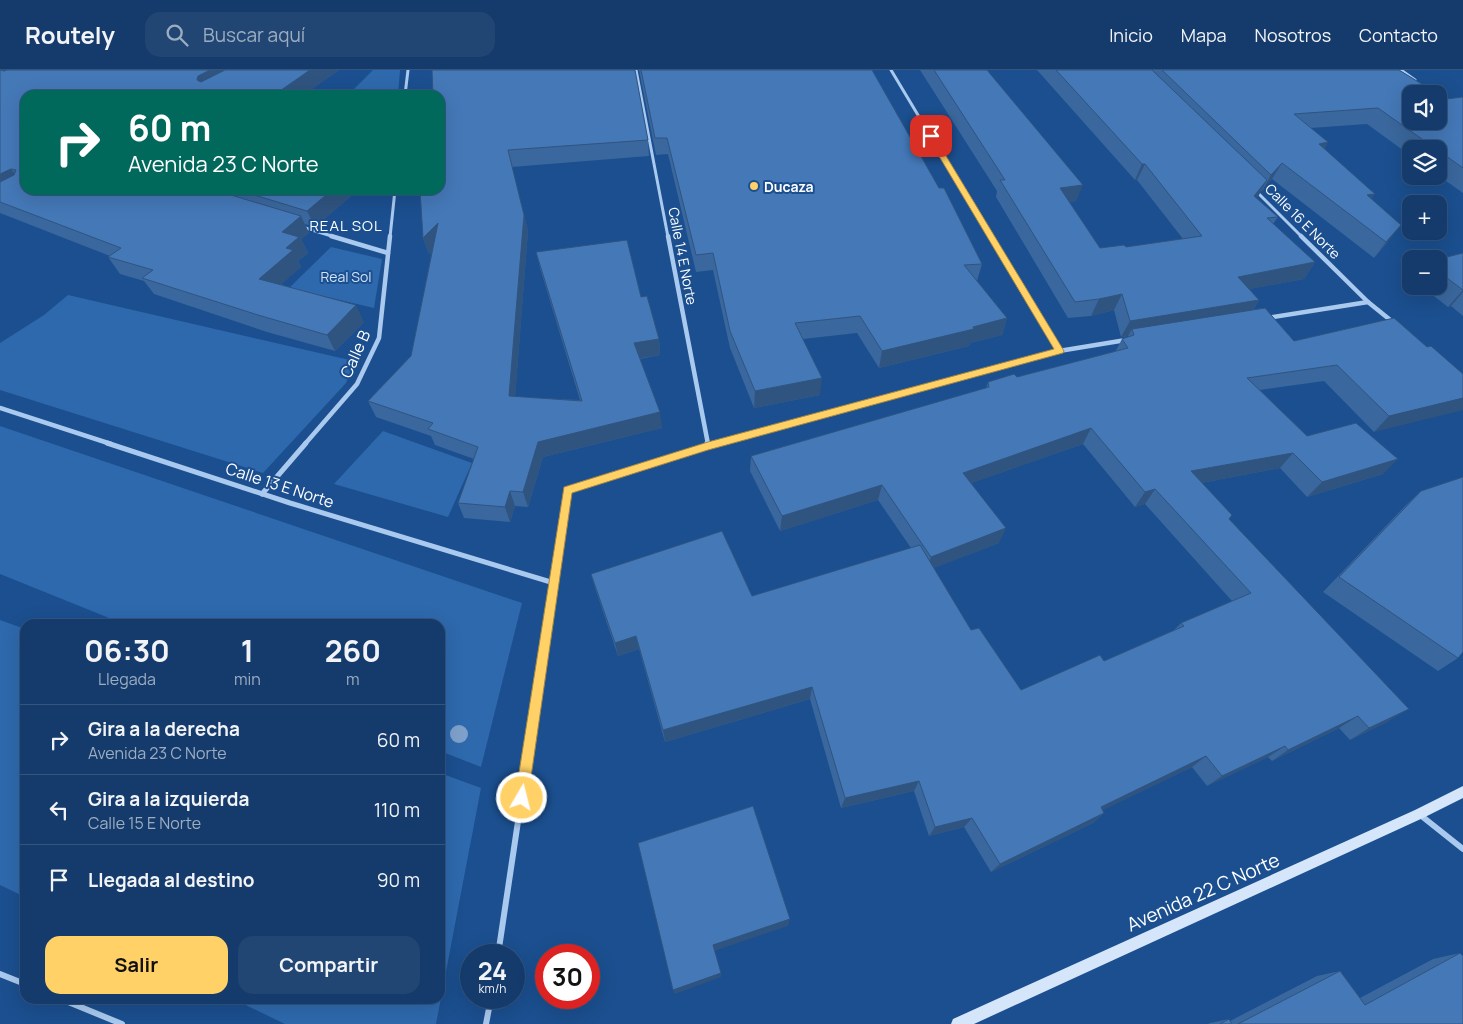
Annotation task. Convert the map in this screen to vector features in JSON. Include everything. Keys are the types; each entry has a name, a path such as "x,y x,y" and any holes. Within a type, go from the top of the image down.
{"street":[{"path":"406,90 408,70"},
{"name":"Calle 14 E Norte","path":"636,70 708,446"},
{"path":"891,70 1059,351"},
{"path":"1401,70 1421,84"},
{"name":"Calle 16 E Norte","path":"1251,185 1368,302 1397,325"},
{"name":"Calle B","path":"262,494 357,384 379,338 394,195"},
{"path":"295,225 388,253"},
{"path":"1262,319 1368,302"},
{"path":"500,944 567,490 708,446 1059,351 1137,339"},
{"name":"Calle 13 E Norte","path":"0,408 262,494 554,582"},
{"name":"Avenida 22 C Norte","path":"958,1024 1419,814 1463,792"},
{"path":"1419,814 1463,849"},
{"path":"0,974 20,982"},
{"path":"73,1004 122,1024"},
{"path":"486,1024 489,1009"}],"green space":[{"path":"373,70 400,70 398,90 353,90"},
{"name":"Real Sol","path":"331,247 382,259 374,308 289,288"},
{"path":"68,295 354,361 346,383 263,473 0,390 0,343 44,315"},
{"path":"0,426 522,603 481,767 445,753 445,619 112,619 0,574"},
{"path":"383,431 472,463 448,517 334,484"},
{"path":"0,620 20,627 20,895 0,885"},
{"path":"445,775 481,788 445,977"},
{"path":"243,1004 440,1004 436,1024 285,1024"}],"building":[{"path":"0,70 210,70 198,76 197,80 201,82 225,70 310,70 281,90 20,90 20,195 231,195 301,216 282,232 299,237 286,248 293,250 259,279 356,305 327,335 142,278 153,270 108,257 121,248 0,202 0,182 14,175 16,170 11,169 0,174"},
{"path":"432,70 635,70 648,140 508,150 524,215 509,396 582,401 536,252 627,240 641,297 647,296 659,339 634,343 660,412 538,442 523,492 510,491 505,507 458,503 478,447 428,429 433,423 368,401 411,356 438,223 423,238 420,195 445,195 445,90 433,90"},
{"path":"641,70 872,70 939,188 944,188 982,264 964,265 1007,318 973,327 974,329 882,351 860,316 795,323 822,378 755,391 730,331 713,253 696,255 667,138 655,138"},
{"path":"934,70 987,70 1083,185 1060,188 1100,248 1124,245 1126,247 1202,236 1145,164 1142,164 1056,70 1152,70 1267,180 1254,196 1278,217 1267,218 1315,262 1238,277 1259,300 1130,321 1122,294 1075,302 1000,180 1005,180"},
{"path":"1162,70 1399,70 1423,85 1402,85 1402,125 1378,108 1294,114 1328,142 1319,144 1375,194 1367,195 1401,225 1386,242 1282,163 1271,175"},
{"path":"1463,97 1463,168 1447,157 1447,140 1423,140 1409,130 1447,130 1447,99"},
{"path":"254,195 326,195 307,211"},
{"path":"1463,253 1463,290 1447,278 1447,257"},
{"path":"1265,308 1294,341 1394,318 1427,347 1431,346 1463,374 1463,398 1389,416 1337,365 1247,378 1307,436 1356,423 1398,459 1322,482 1293,453 1191,471 1232,515 1229,519 1409,709 1369,728 1358,716 1288,750 1285,746 1222,776 1206,756 1101,807 1104,813 1000,864 972,818 935,827 919,781 845,798 812,687 663,730 636,636 615,643 591,574 722,531 752,596 920,545 971,630 979,628 1021,690 1100,655 1104,661 1184,626 1181,623 1251,593 1155,489 1145,492 1091,428 963,473 1006,528 931,557 882,485 782,516 751,456 989,387 988,382 1014,374 1017,377 1128,348 1122,339 1134,335 1132,329"},
{"path":"1463,477 1463,652 1458,658 1339,577 1421,491"},
{"path":"753,806 790,919 713,945 721,973 673,990 638,843"},
{"path":"1460,953 1463,956 1463,1024 1238,1024 1340,971 1365,1005"},
{"path":"1229,1019 1232,1024 1220,1024"}],"place":[{"name":"Ducaza","path":"754,186"}],"district":[{"name":"REAL SOL","path":"346,225"}],"route":[{"path":"522,798 567,490 708,446 1059,351 931,136"}]}
